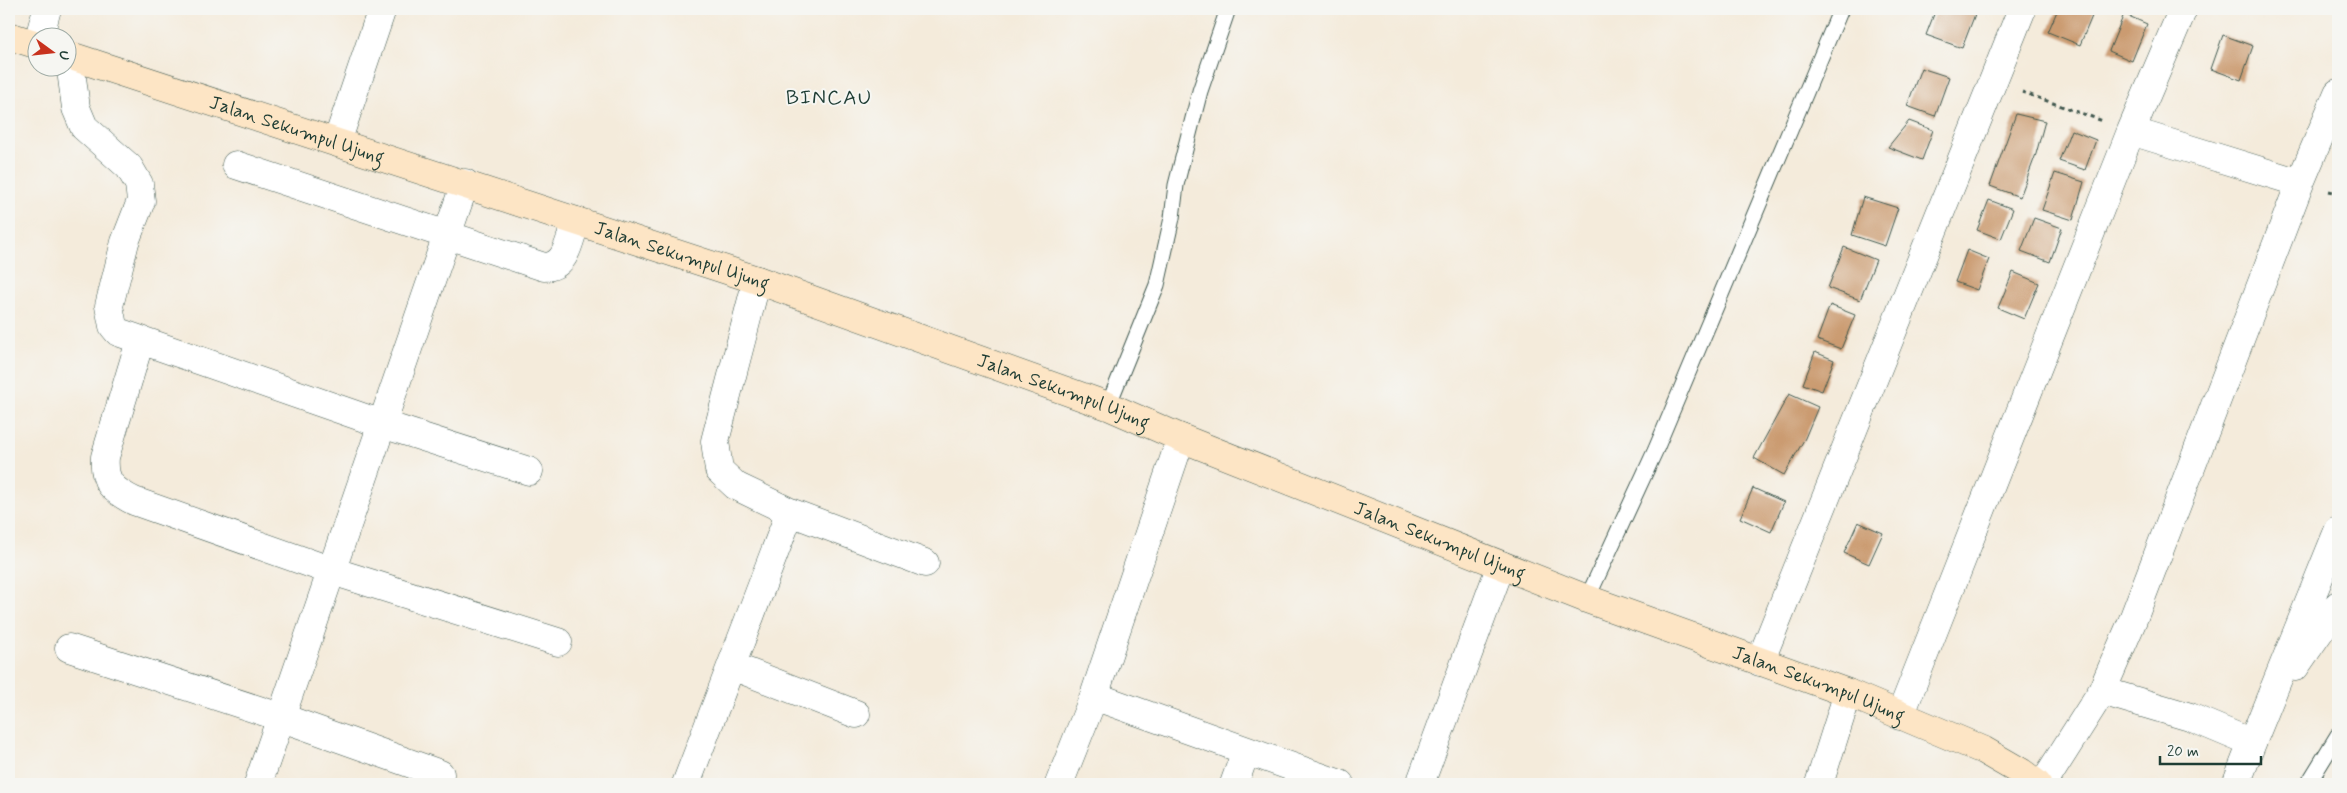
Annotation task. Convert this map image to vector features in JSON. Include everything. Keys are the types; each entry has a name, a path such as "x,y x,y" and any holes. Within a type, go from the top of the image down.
{"main road":[{"path":"9,36 28,40"},
{"name":"Jalan Sekumpul Ujung","path":"78,58 757,280 1108,406 1181,438 1587,600 1848,693 1983,750 2022,772 2036,784"}],"street":[{"path":"42,28 47,9"},
{"path":"337,142 382,9"},
{"path":"1760,662 2022,9"},
{"path":"1900,716 2131,131 2183,9"},
{"path":"71,78 76,108 84,127 129,167 139,184 141,201 125,242 109,306 113,326 118,332 382,424 529,471"},
{"path":"2043,784 2102,691 2132,622 2300,183 2338,93"},
{"path":"2131,131 2300,183"},
{"path":"236,165 544,267 553,267 563,259 576,221"},
{"path":"258,784 465,184"},
{"path":"757,280 715,441 720,470 736,486 790,512 925,563"},
{"path":"140,341 106,457 104,471 108,482 116,491 134,501 332,571 558,642"},
{"path":"1059,784 1094,696 1181,438"},
{"path":"686,784 790,512"},
{"path":"2236,784 2338,531"},
{"path":"1420,784 1500,565"},
{"path":"2266,710 2338,605"},
{"path":"69,648 280,717 440,774"},
{"path":"732,666 856,714"},
{"path":"2102,691 2190,717 2252,743"},
{"path":"1819,784 1848,693"},
{"path":"1094,696 1340,784"},
{"path":"1234,784 1246,751"}],"lane":[{"path":"1108,406 1157,285 1172,218 1176,184 1200,91 1228,9"},
{"path":"1587,600 1660,440 1841,9"},
{"path":"2308,784 2338,735"}],"path":[{"path":"1993,81 2131,131"}],"building":[{"path":"1936,9 1977,9 1962,48 1926,35"},
{"path":"2058,9 2095,9 2080,45 2048,32"},
{"path":"2124,14 2147,24 2132,61 2109,51"},
{"path":"2223,35 2253,46 2241,80 2211,69"},
{"path":"1921,68 1949,77 1935,116 1907,106"},
{"path":"2016,114 2045,121 2036,154 2020,197 1990,186"},
{"path":"1909,121 1933,130 1922,160 1888,147"},
{"path":"2071,130 2096,140 2085,170 2059,161"},
{"path":"2055,173 2084,182 2073,220 2042,210"},
{"path":"1863,197 1898,208 1885,246 1852,235"},
{"path":"1989,200 2013,209 2001,239 1977,230"},
{"path":"2034,218 2062,228 2050,262 2021,251"},
{"path":"1844,247 1876,260 1860,300 1828,288"},
{"path":"1967,250 1989,259 1977,290 1955,282"},
{"path":"2013,272 2039,283 2024,319 1998,308"},
{"path":"1830,305 1855,315 1841,349 1817,340"},
{"path":"1815,352 1834,360 1822,391 1803,384"},
{"path":"1789,394 1818,407 1805,438 1784,475 1754,458"},
{"path":"1753,488 1784,502 1771,532 1740,518"},
{"path":"1858,522 1883,533 1869,564 1844,553"}],"district":[{"name":"BINCAU","path":"829,98"}]}
